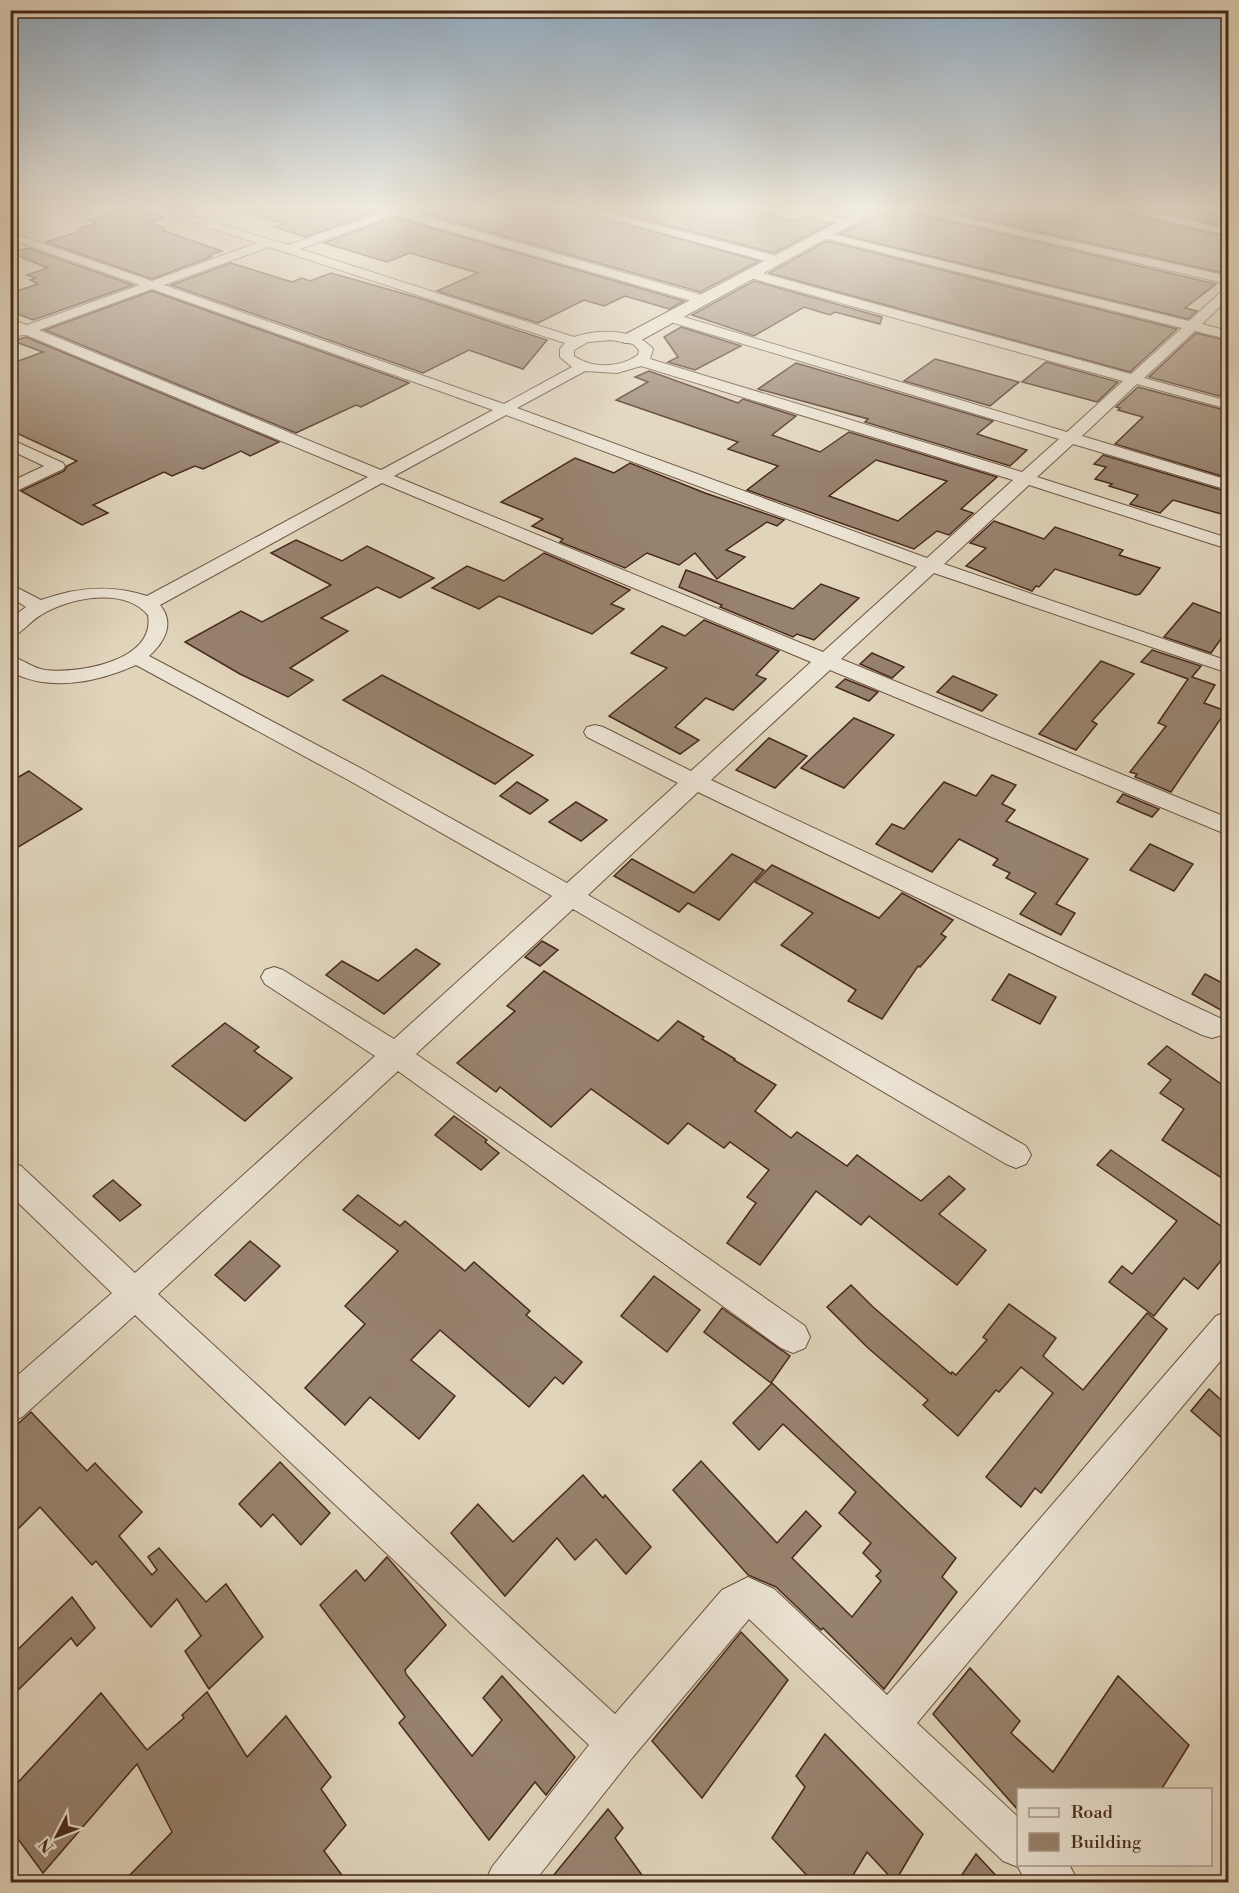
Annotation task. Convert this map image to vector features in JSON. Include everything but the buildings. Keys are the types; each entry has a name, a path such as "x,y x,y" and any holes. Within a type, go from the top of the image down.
{"street":[{"path":"16,329 122,294"},
{"path":"178,294 505,409 931,566 1228,667"},
{"path":"428,294 575,342 601,336 630,339 646,349 647,353 641,361 628,366 611,369 584,366 571,361 566,353 575,342"},
{"path":"684,294 704,300"},
{"path":"630,339 714,294"},
{"path":"824,294 1228,405"},
{"path":"1063,294 1228,335"},
{"path":"10,1405 570,897 1227,294"},
{"path":"669,317 1228,484"},
{"path":"16,329 828,660 1228,827"},
{"path":"641,361 1026,479 1228,544"},
{"path":"148,603 584,366"},
{"path":"10,444 57,466 10,489"},
{"path":"10,589 40,608"},
{"path":"10,631 22,619 40,608 67,598 100,593 131,596 148,603 158,614 159,626 151,643 135,657 107,670 77,677 49,678 13,668"},
{"path":"135,657 281,733 453,828 1016,1155"},
{"path":"595,732 695,782 1212,1028"},
{"path":"274,977 396,1055 793,1337"},
{"path":"10,1175 617,1743"},
{"path":"890,1723 1228,1327"},
{"path":"507,1882 617,1743 736,1604 748,1596 760,1603 890,1723 1017,1845"},
{"path":"1040,1866 1056,1882"}]}
